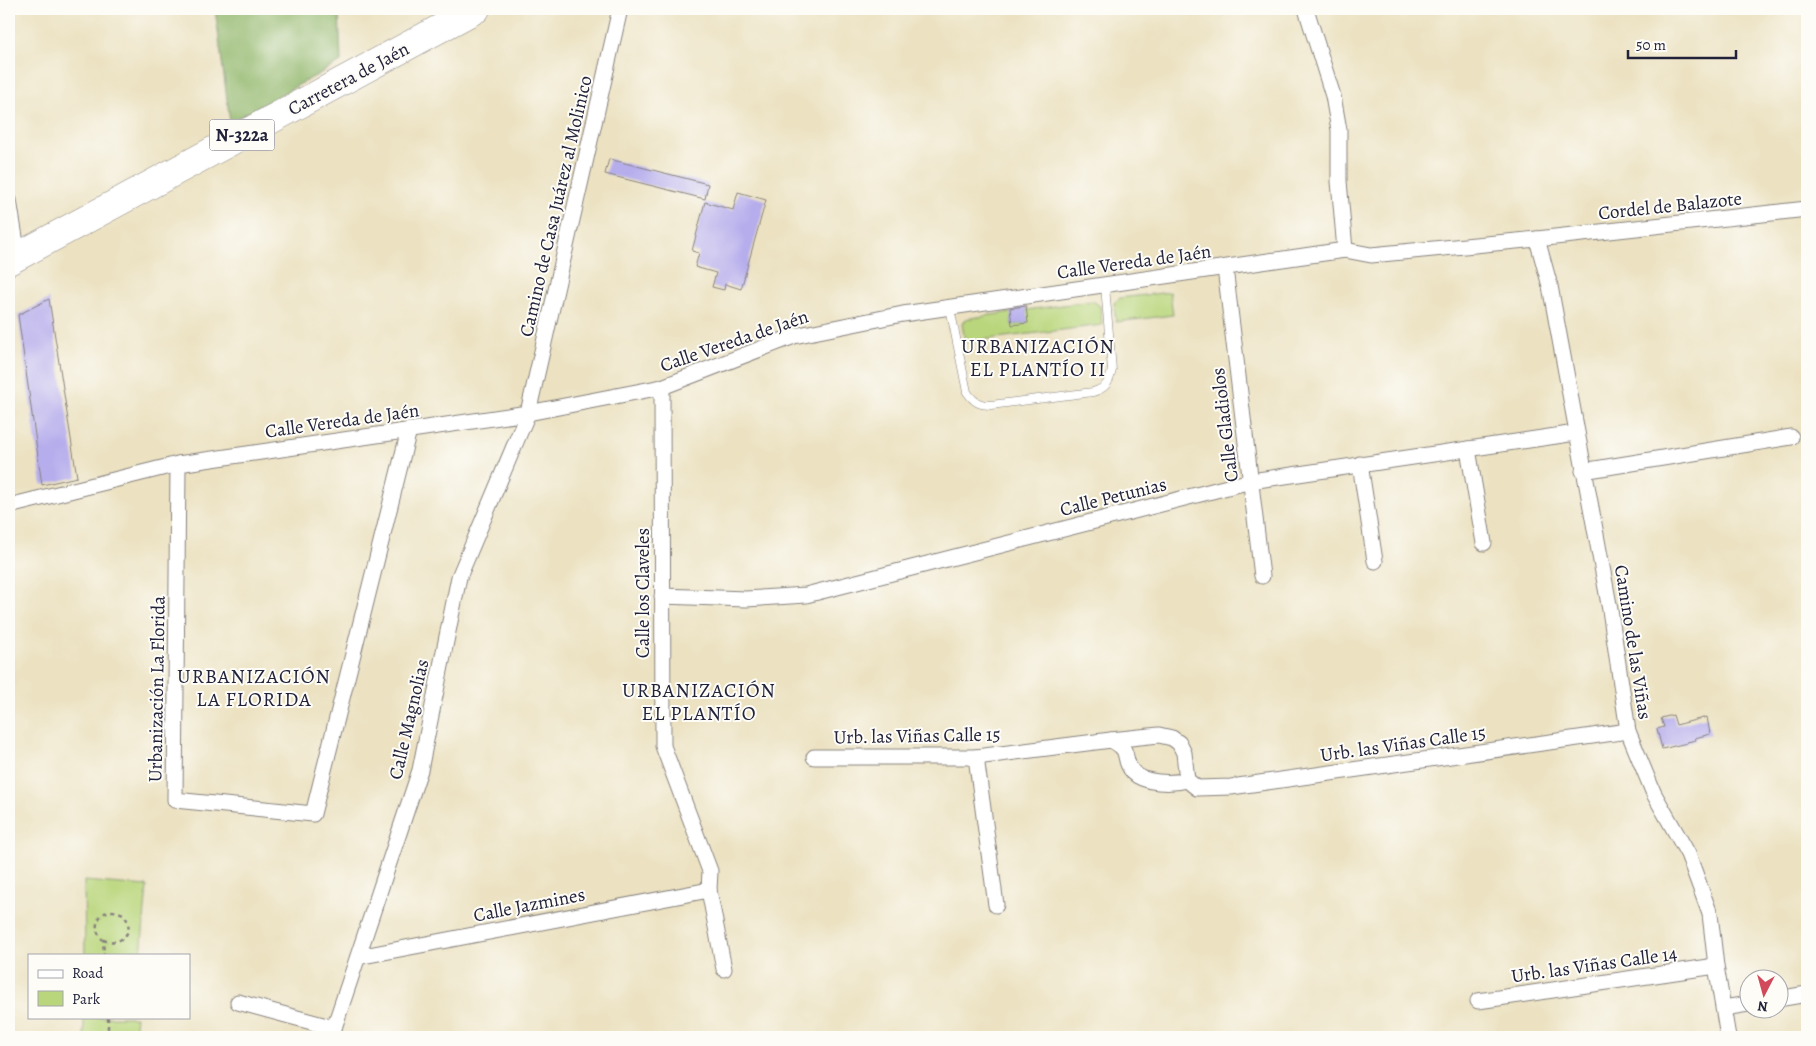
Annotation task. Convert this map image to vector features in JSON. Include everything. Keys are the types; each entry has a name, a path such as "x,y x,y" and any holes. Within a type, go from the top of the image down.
{"highway":[{"name":"Carretera de Jaén","path":"13,259 476,9"}],"street":[{"name":"Camino de Casa Juárez al Molinico","path":"528,413 620,9"},
{"path":"1306,9 1333,96 1339,130 1339,182 1346,250"},
{"path":"9,200 13,259"},
{"name":"Cordel de Balazote","path":"1537,239 1807,209"},
{"name":"Calle Vereda de Jaén","path":"9,506 178,464 528,413 662,387 794,336 903,314 1346,250 1371,255 1537,239"},
{"name":"Camino de las Viñas","path":"1537,239 1550,286 1610,610 1628,732 1654,794 1691,863 1710,914 1716,966 1728,1037"},
{"name":"Calle Gladiolos","path":"1225,268 1262,576"},
{"name":"Calle los Claveles","path":"662,387 663,746 710,871 709,890 724,969"},
{"name":"Calle Magnolias","path":"332,1033 420,770 459,577 528,413"},
{"name":"Urbanización La Florida","path":"178,464 175,800 313,814 409,430"},
{"name":"Calle Petunias","path":"662,596 746,599 806,595 1251,481 1576,433"},
{"path":"1583,471 1791,437"},
{"path":"1468,448 1484,543"},
{"path":"1360,464 1374,561"},
{"name":"Urb. las Viñas Calle 15","path":"814,757 976,757 1159,735 1172,738 1178,744 1184,753 1187,780 1197,788 1231,787 1628,732"},
{"name":"Urb. las Viñas Calle 15","path":"1111,740 1125,750 1127,762 1133,773 1146,780 1174,784 1187,780"},
{"path":"976,757 996,905"},
{"name":"Calle Jazmines","path":"358,957 709,890"},
{"name":"Urb. las Viñas Calle 14","path":"1478,1001 1716,966"},
{"path":"1788,997 1807,994"},
{"path":"238,1002 332,1033"},
{"path":"1724,1008 1738,1006"}],"lane":[{"path":"950,308 968,392 973,400 980,405 1093,392 1104,388 1110,380 1112,370 1105,286"}],"path":[{"path":"103,940 112,942 123,939 128,924 123,914 112,910 106,911 100,916 97,931 103,940 104,954"},
{"path":"108,1018 108,1037"}],"green space":[{"path":"215,9 339,9 341,62 230,122"},
{"path":"1170,292 1173,315 1116,322 1114,303 1120,298"},
{"path":"1093,301 1100,306 1102,325 965,342 962,324 965,319 1011,312 1012,325 1027,323 1026,310"},
{"path":"84,881 147,886 141,954 85,954"},
{"path":"84,1018 136,1018 134,1037 84,1037"}],"building":[{"path":"609,159 708,184 705,199 605,174"},
{"path":"738,192 766,200 741,289 725,284 724,290 712,287 716,273 695,267 699,253 692,251 705,202 733,210"},
{"path":"49,299 77,477 42,485 18,315"},
{"path":"1026,306 1028,323 1012,325 1010,308"},
{"path":"1673,715 1676,725 1707,717 1710,734 1695,738 1696,740 1687,743 1662,749 1657,729 1664,727 1661,718"}],"district":[{"name":"URBANIZACIÓN EL PLANTÍO II","path":"1038,358"},
{"name":"URBANIZACIÓN LA FLORIDA","path":"254,688"},
{"name":"URBANIZACIÓN EL PLANTÍO","path":"699,702"}]}
